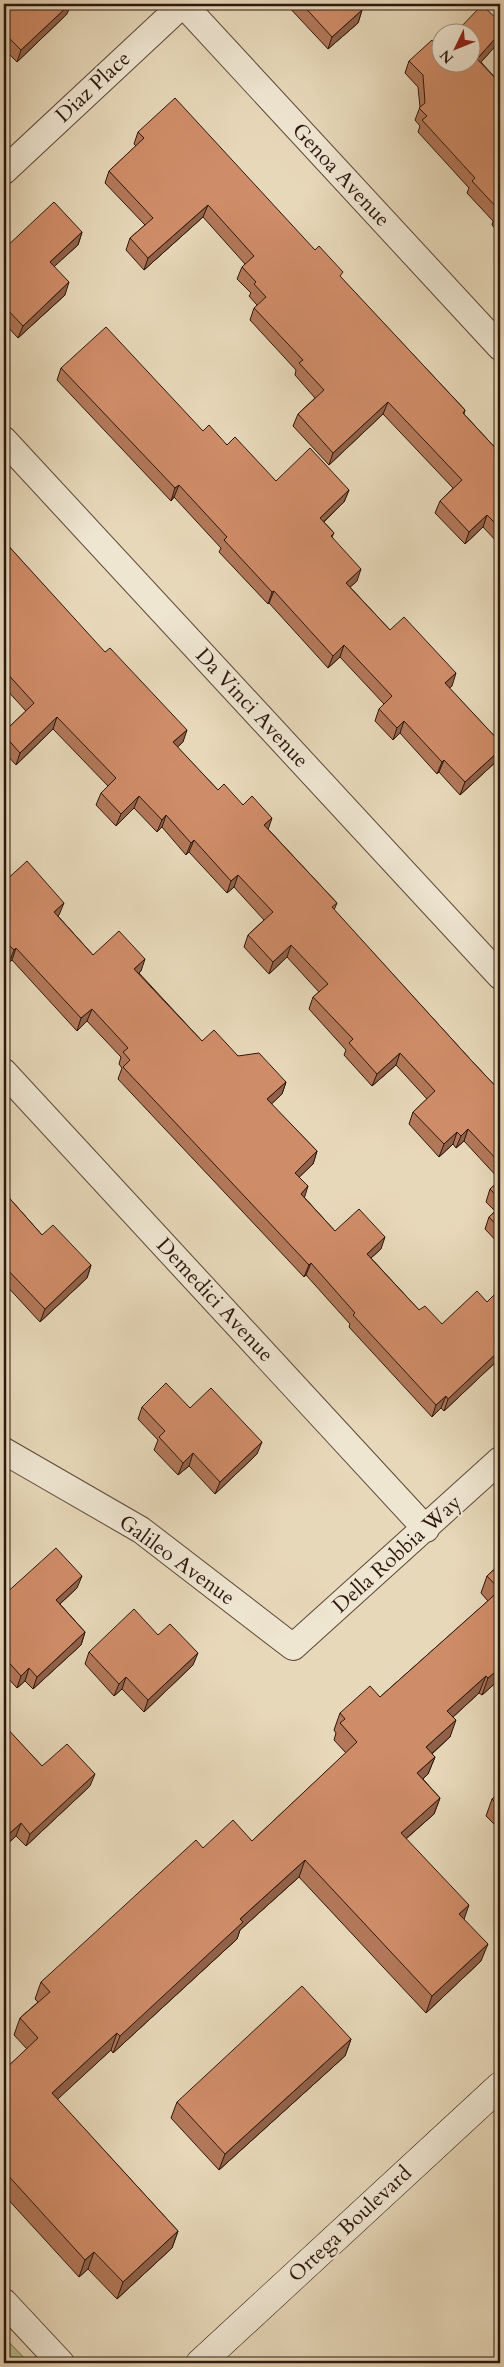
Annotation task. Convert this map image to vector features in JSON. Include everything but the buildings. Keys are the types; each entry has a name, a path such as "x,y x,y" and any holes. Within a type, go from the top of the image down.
{"main road":[{"name":"Ortega Boulevard","path":"200,2363 500,2086"}],"street":[{"name":"Diaz Place","path":"4,171 183,4"},
{"name":"Genoa Avenue","path":"183,4 500,346"},
{"name":"Da Vinci Avenue","path":"4,440 500,976"},
{"name":"Demedici Avenue","path":"4,1072 426,1529"},
{"name":"Galileo Avenue","path":"4,1451 141,1530 293,1647"},
{"name":"Della Robbia Way","path":"293,1647 426,1529 500,1460"},
{"path":"4,2302 62,2363"}],"green space":[{"path":"4,2337 29,2363 4,2363"}]}
